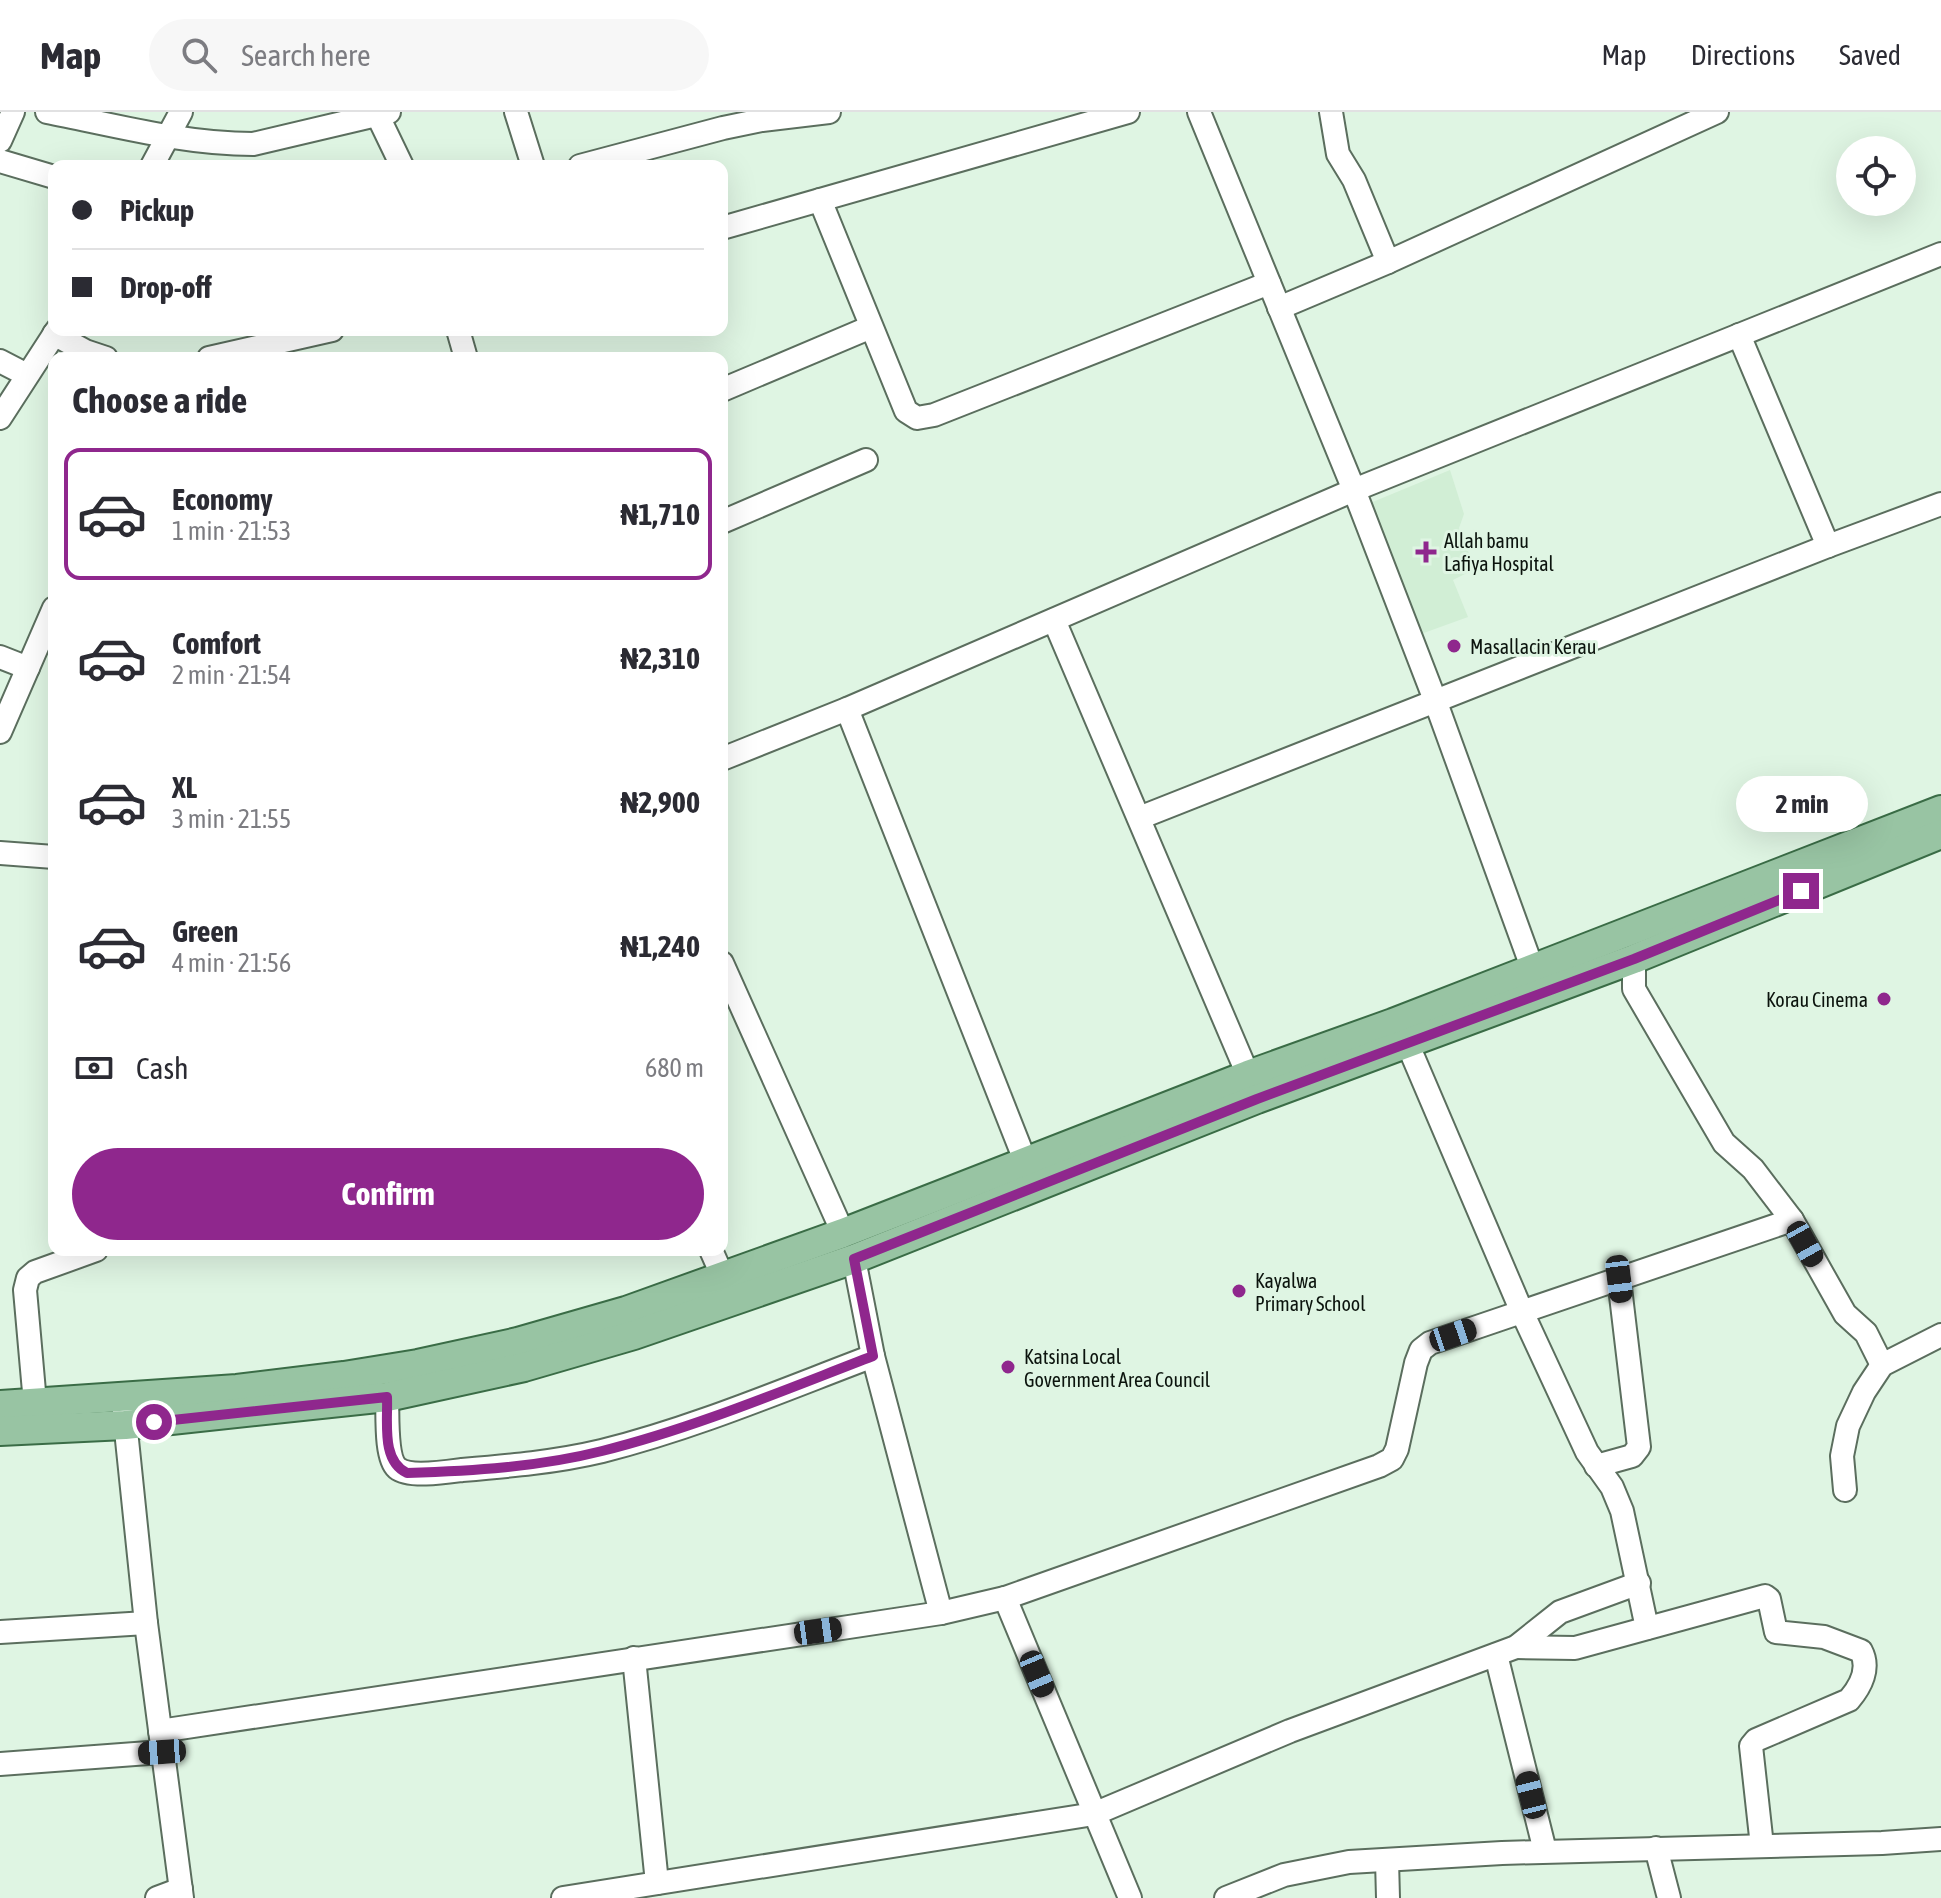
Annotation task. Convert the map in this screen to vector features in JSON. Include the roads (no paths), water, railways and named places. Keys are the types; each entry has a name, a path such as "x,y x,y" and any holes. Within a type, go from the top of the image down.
{"main road":[{"path":"0,1431 124,1412 237,1389 418,1364 575,1327 626,1311 717,1263 848,1246 1026,1163 1248,1075 1533,970 1941,810"},
{"path":"0,1405 35,1403 124,1412 387,1397 582,1351 848,1246 1408,1045 1634,959 1941,834"}],"street":[{"path":"0,141 13,112"},
{"path":"47,112 170,135 253,144 380,113 400,160"},
{"path":"155,160 181,112"},
{"path":"516,112 531,160"},
{"path":"603,160 723,128 829,112"},
{"path":"728,226 1128,112"},
{"path":"1331,112 1338,154 1354,180 1388,262"},
{"path":"1279,308 1388,262 1717,112"},
{"path":"1207,114 1269,283 1354,490 1435,700 1533,970"},
{"path":"0,161 48,175"},
{"path":"820,200 906,411 917,418 934,415 1269,283"},
{"path":"728,757 847,709 1354,490 1941,254"},
{"path":"728,387 871,327"},
{"path":"1739,335 1828,546"},
{"path":"0,418 52,336"},
{"path":"61,336 88,352"},
{"path":"235,352 306,336"},
{"path":"0,361 27,375"},
{"path":"728,519 866,460"},
{"path":"1139,818 1941,504"},
{"path":"1054,620 1248,1075"},
{"path":"0,732 48,622"},
{"path":"0,657 28,668"},
{"path":"847,709 1026,1163"},
{"path":"0,853 48,857"},
{"path":"1634,959 1634,989 1716,1130 1724,1143 1753,1169 1792,1220 1845,1314 1866,1333 1882,1365"},
{"path":"728,976 848,1246 873,1356 941,1613"},
{"path":"1408,1045 1522,1312 1587,1452 1612,1487 1622,1511 1647,1628"},
{"path":"0,1764 161,1741 634,1658 941,1613 1005,1598 1392,1459 1421,1350 1430,1343 1792,1220"},
{"path":"35,1403 25,1290 28,1278 35,1272 79,1256"},
{"path":"1596,1466 1632,1456 1639,1447 1619,1279"},
{"path":"1845,1490 1842,1456 1848,1426 1864,1392 1882,1365 1941,1335"},
{"path":"387,1397 390,1459 398,1469 407,1473 443,1472 532,1464 600,1452 668,1432 873,1356"},
{"path":"124,1412 146,1623 181,1893 157,1898"},
{"path":"563,1898 1094,1814 1290,1731 1506,1651 1560,1612 1639,1583"},
{"path":"1506,1651 1575,1648 1765,1596 1769,1599 1776,1632 1824,1637 1861,1651 1866,1660 1864,1672 1859,1689 1849,1700 1756,1740 1751,1746 1762,1846"},
{"path":"1005,1598 1130,1898"},
{"path":"0,1632 146,1623"},
{"path":"1506,1651 1545,1851"},
{"path":"634,1658 657,1883"},
{"path":"1226,1898 1284,1875 1349,1862 1545,1851 1941,1839"},
{"path":"1656,1848 1669,1898"},
{"path":"1387,1860 1388,1898"}],"place":[{"name":"Allah bamu Lafiya Hospital","path":"1426,552"},
{"name":"Masallacin Kerau","path":"1454,646"},
{"name":"Korau Cinema","path":"1884,999"},
{"name":"Kayalwa Primary School","path":"1239,1291"},
{"name":"Katsina Local Government Area Council","path":"1008,1367"}]}
